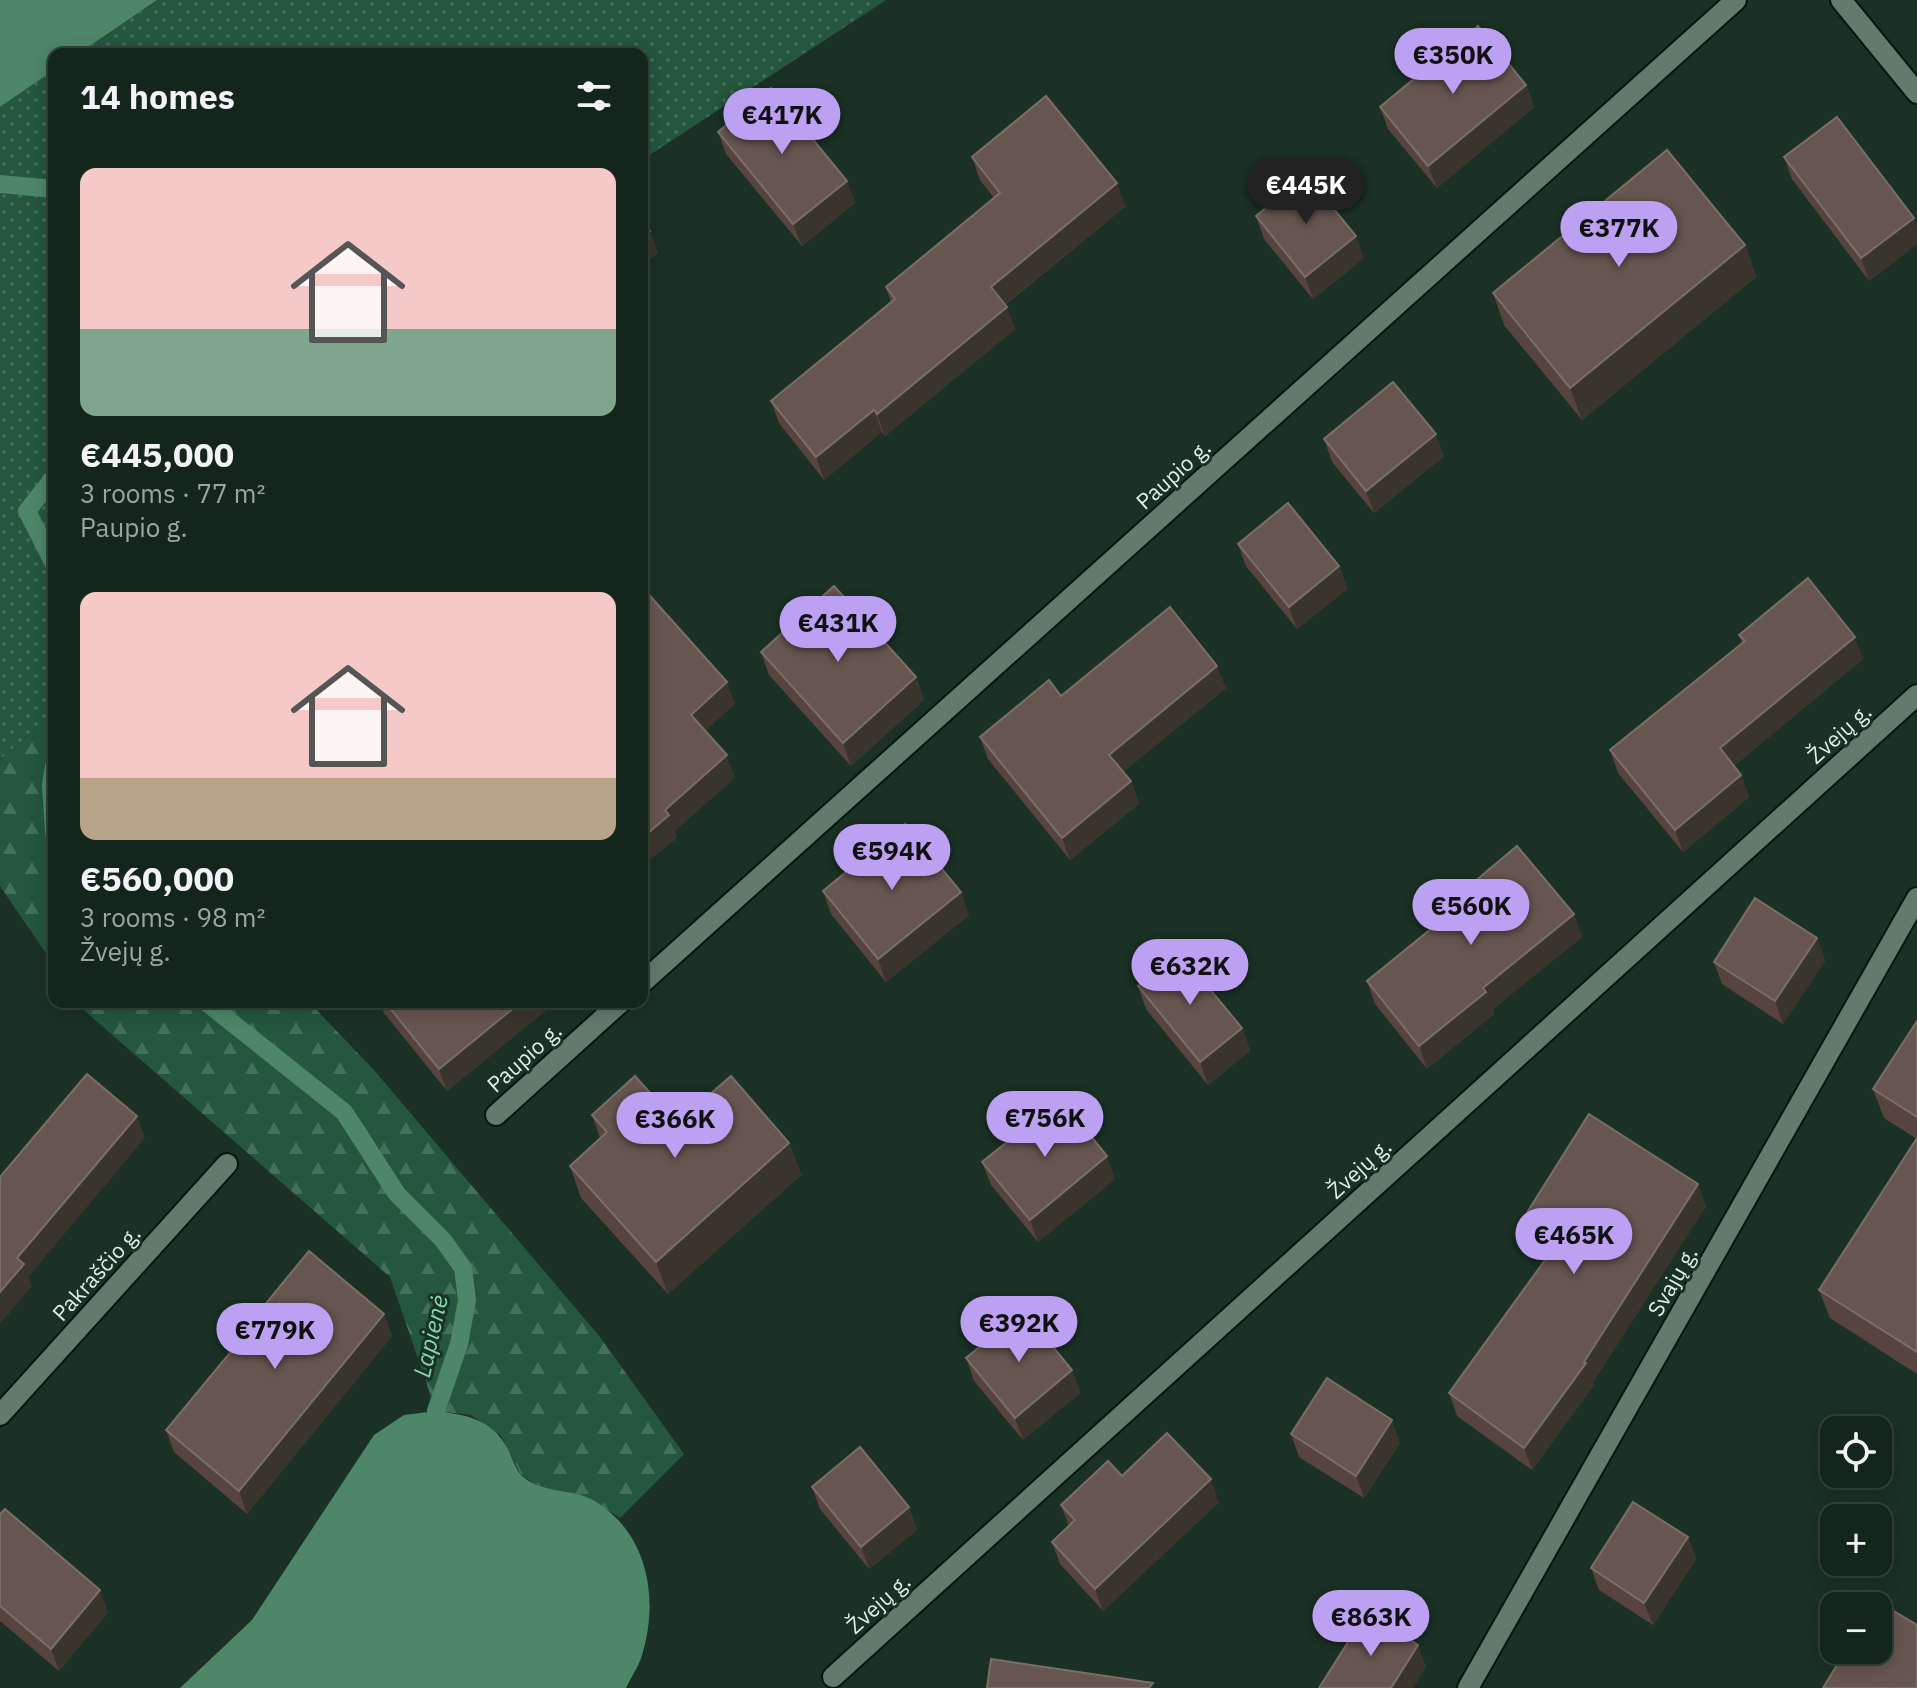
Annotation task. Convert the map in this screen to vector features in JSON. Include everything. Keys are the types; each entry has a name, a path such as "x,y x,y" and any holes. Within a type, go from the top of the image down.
{"street":[{"name":"Paupio g.","path":"648,978 1736,0"},
{"path":"1841,0 1917,93"},
{"name":"Žvejų g.","path":"833,1677 1917,695"},
{"name":"Svajų g.","path":"1468,1688 1917,898"},
{"name":"Paupio g.","path":"496,1115 614,1008"},
{"name":"Pakraščio g.","path":"0,1415 227,1164"}],"green space":[{"path":"157,0 886,0 648,156 648,48 87,48"},
{"path":"48,74 48,717 0,760 0,107"},
{"path":"48,717 48,956 0,886 0,760"},
{"path":"83,1008 315,1008 374,1070 600,1337 684,1454 620,1518 588,1498 545,1490 521,1475 501,1436 471,1415 436,1411 390,1277"}],"shaded area":[{"path":"0,0 157,0 87,48 48,48 48,74 0,107"},
{"path":"436,1411 478,1420 502,1439 516,1467 530,1482 591,1499 610,1512 625,1528 644,1567 650,1611 642,1655 626,1688 180,1688 252,1620 374,1435 404,1415"}],"building":[{"path":"1478,26 1526,85 1428,166 1380,107"},
{"path":"771,88 847,181 793,224 718,132"},
{"path":"1046,96 1117,183 991,287 1007,307 877,414 874,410 816,457 771,401 895,299 886,287 1000,193 972,157"},
{"path":"1837,117 1914,218 1861,258 1784,157"},
{"path":"1667,150 1745,245 1570,388 1493,293"},
{"path":"1306,175 1356,236 1305,277 1256,216"},
{"path":"1393,382 1436,434 1366,491 1324,439"},
{"path":"1288,503 1339,566 1289,607 1238,544"},
{"path":"1808,578 1855,637 1720,748 1741,775 1675,830 1610,750 1745,641 1739,635"},
{"path":"834,586 916,677 843,743 761,652"},
{"path":"648,594 727,682 691,715 727,755 665,810 669,815 648,833"},
{"path":"1170,607 1217,666 1109,755 1131,781 1062,838 980,737 1049,680 1061,696"},
{"path":"905,824 961,892 878,959 823,891"},
{"path":"1517,846 1574,914 1483,988 1486,992 1419,1046 1367,981 1480,889 1474,882"},
{"path":"1755,898 1817,938 1775,1001 1714,962"},
{"path":"1179,952 1242,1028 1200,1062 1138,986"},
{"path":"390,1008 514,1008 439,1069"},
{"path":"1917,1021 1917,1117 1873,1089"},
{"path":"87,1074 137,1116 17,1258 24,1264 0,1292 0,1177"},
{"path":"635,1076 677,1123 731,1076 789,1143 656,1262 570,1166 607,1132 592,1115"},
{"path":"1061,1099 1107,1156 1030,1220 982,1162"},
{"path":"1589,1114 1698,1184 1586,1363 1524,1448 1449,1393 1558,1242 1523,1219"},
{"path":"1917,1138 1917,1352 1819,1290"},
{"path":"309,1251 384,1314 239,1491 166,1430 257,1320 254,1318"},
{"path":"1024,1311 1072,1370 1015,1418 966,1358"},
{"path":"1327,1378 1392,1420 1356,1476 1291,1434"},
{"path":"1167,1433 1211,1479 1095,1589 1052,1542 1075,1520 1061,1505 1108,1461 1122,1476"},
{"path":"860,1447 909,1507 861,1547 812,1487"},
{"path":"1633,1502 1688,1537 1644,1603 1591,1568"},
{"path":"5,1509 100,1590 51,1649 0,1606 0,1514"},
{"path":"1892,1610 1917,1625 1917,1688 1823,1688 1838,1664 1892,1664"},
{"path":"1367,1612 1418,1645 1391,1688 1319,1688"},
{"path":"991,1659 1153,1683 1149,1688 987,1688"}],"waterway":[{"name":"Lapienė","path":"0,184 48,188"},
{"name":"Lapienė","path":"48,485 27,511 48,552"},
{"name":"Lapienė","path":"214,1008 344,1112 397,1194 443,1240 463,1268 467,1300 459,1344 436,1411 438,1433"}]}
